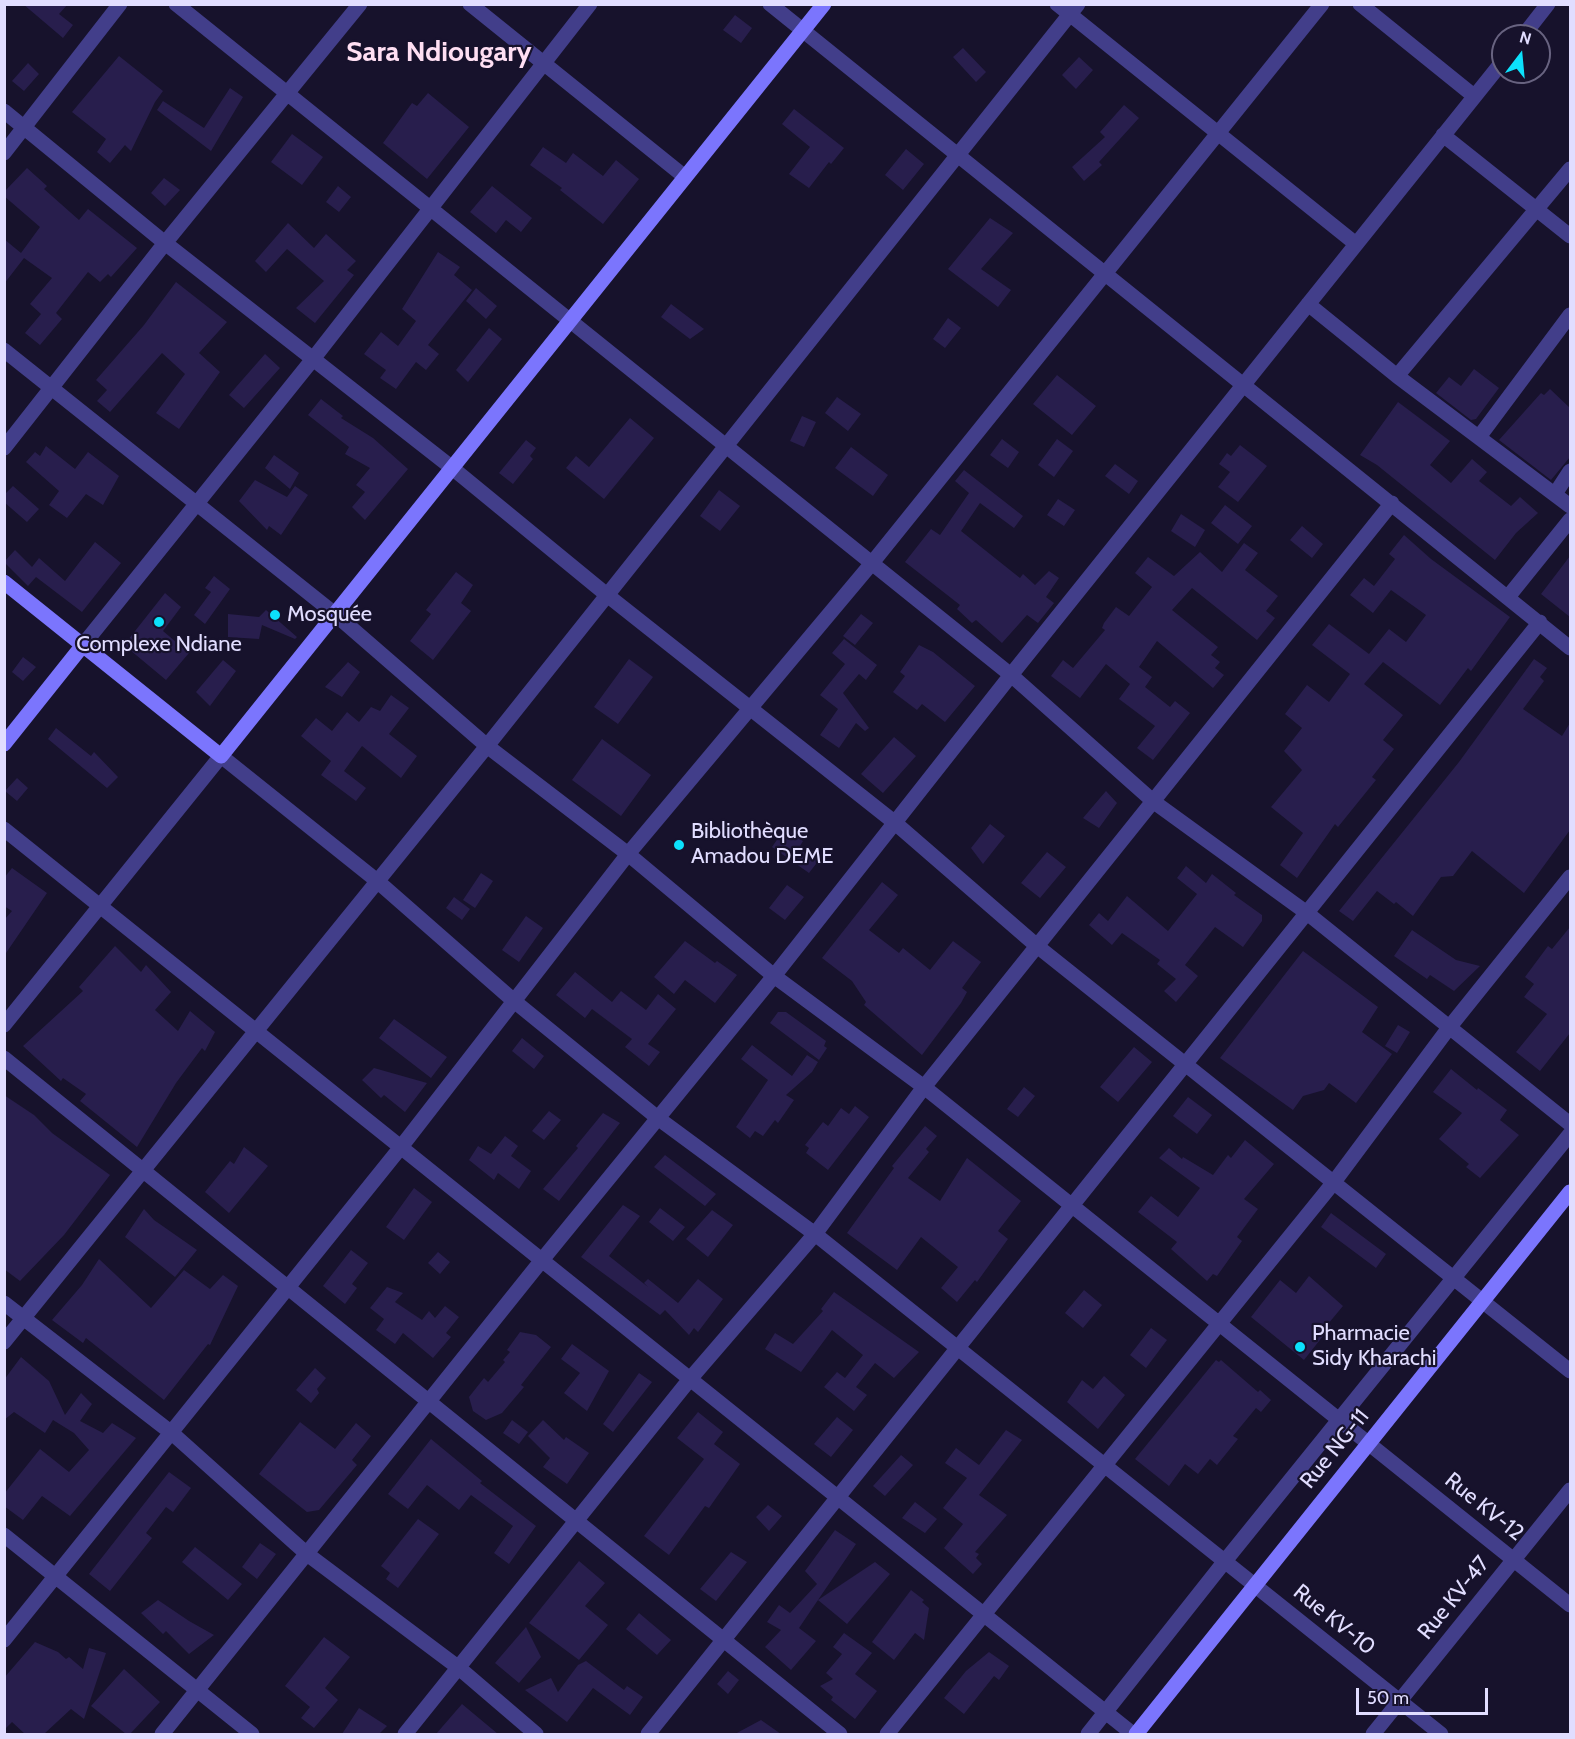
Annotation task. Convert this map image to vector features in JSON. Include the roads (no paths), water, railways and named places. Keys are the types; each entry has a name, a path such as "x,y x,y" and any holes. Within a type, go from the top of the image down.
{"street":[{"path":"4,153 120,4"},
{"path":"176,4 1011,675 1154,802 1307,913 1448,1029 1570,1124"},
{"path":"4,448 165,243 360,4"},
{"path":"470,4 685,177"},
{"path":"4,744 313,359 590,4"},
{"path":"770,4 1570,648"},
{"path":"4,1025 824,4"},
{"path":"1057,4 1074,10 1218,133 1356,244"},
{"path":"4,1640 173,1434 401,1147 628,854 872,563 1322,4"},
{"path":"1360,4 1474,96"},
{"path":"1532,24 1548,4"},
{"path":"4,1342 376,880 487,746 1074,10"},
{"path":"162,1734 542,1260 774,976 1011,675 1491,75"},
{"path":"4,111 165,243 451,467 607,595 894,822 1037,946 1570,1371"},
{"path":"1443,135 1570,236"},
{"path":"1397,376 1570,169"},
{"path":"1308,304 1397,376 1570,506"},
{"path":"1479,437 1570,315"},
{"name":"Rue KV-12","path":"4,350 335,614 487,746 628,854 774,976 924,1087 1570,1605"},
{"path":"1555,494 1570,471"},
{"path":"405,1734 690,1379 815,1234 924,1087 1392,503"},
{"path":"1509,597 1570,520"},
{"path":"4,582 221,756"},
{"path":"648,1734 1540,622"},
{"name":"Rue KV-10","path":"221,756 376,880 514,1001 659,1119 815,1234 1440,1734"},
{"path":"4,829 1134,1734"},
{"path":"886,1734 1334,1182 1448,1029 1570,878"},
{"path":"4,1058 840,1734"},
{"path":"1088,1734 1570,1134"},
{"name":"Rue NG-11","path":"1134,1734 1570,1192"},
{"path":"4,1303 173,1434 307,1554 459,1668 536,1734"},
{"name":"Rue KV-47","path":"1373,1734 1570,1490"},
{"path":"4,1535 252,1734"}],"place":[{"name":"Mosquée","path":"275,615"},
{"name":"Complexe Ndiane","path":"159,622"},
{"name":"Bibliothèque Amadou DEME","path":"679,845"},
{"name":"Pharmacie Sidy Kharachi","path":"1300,1347"}],"district":[{"name":"Sara Ndiougary","path":"439,53"}]}
